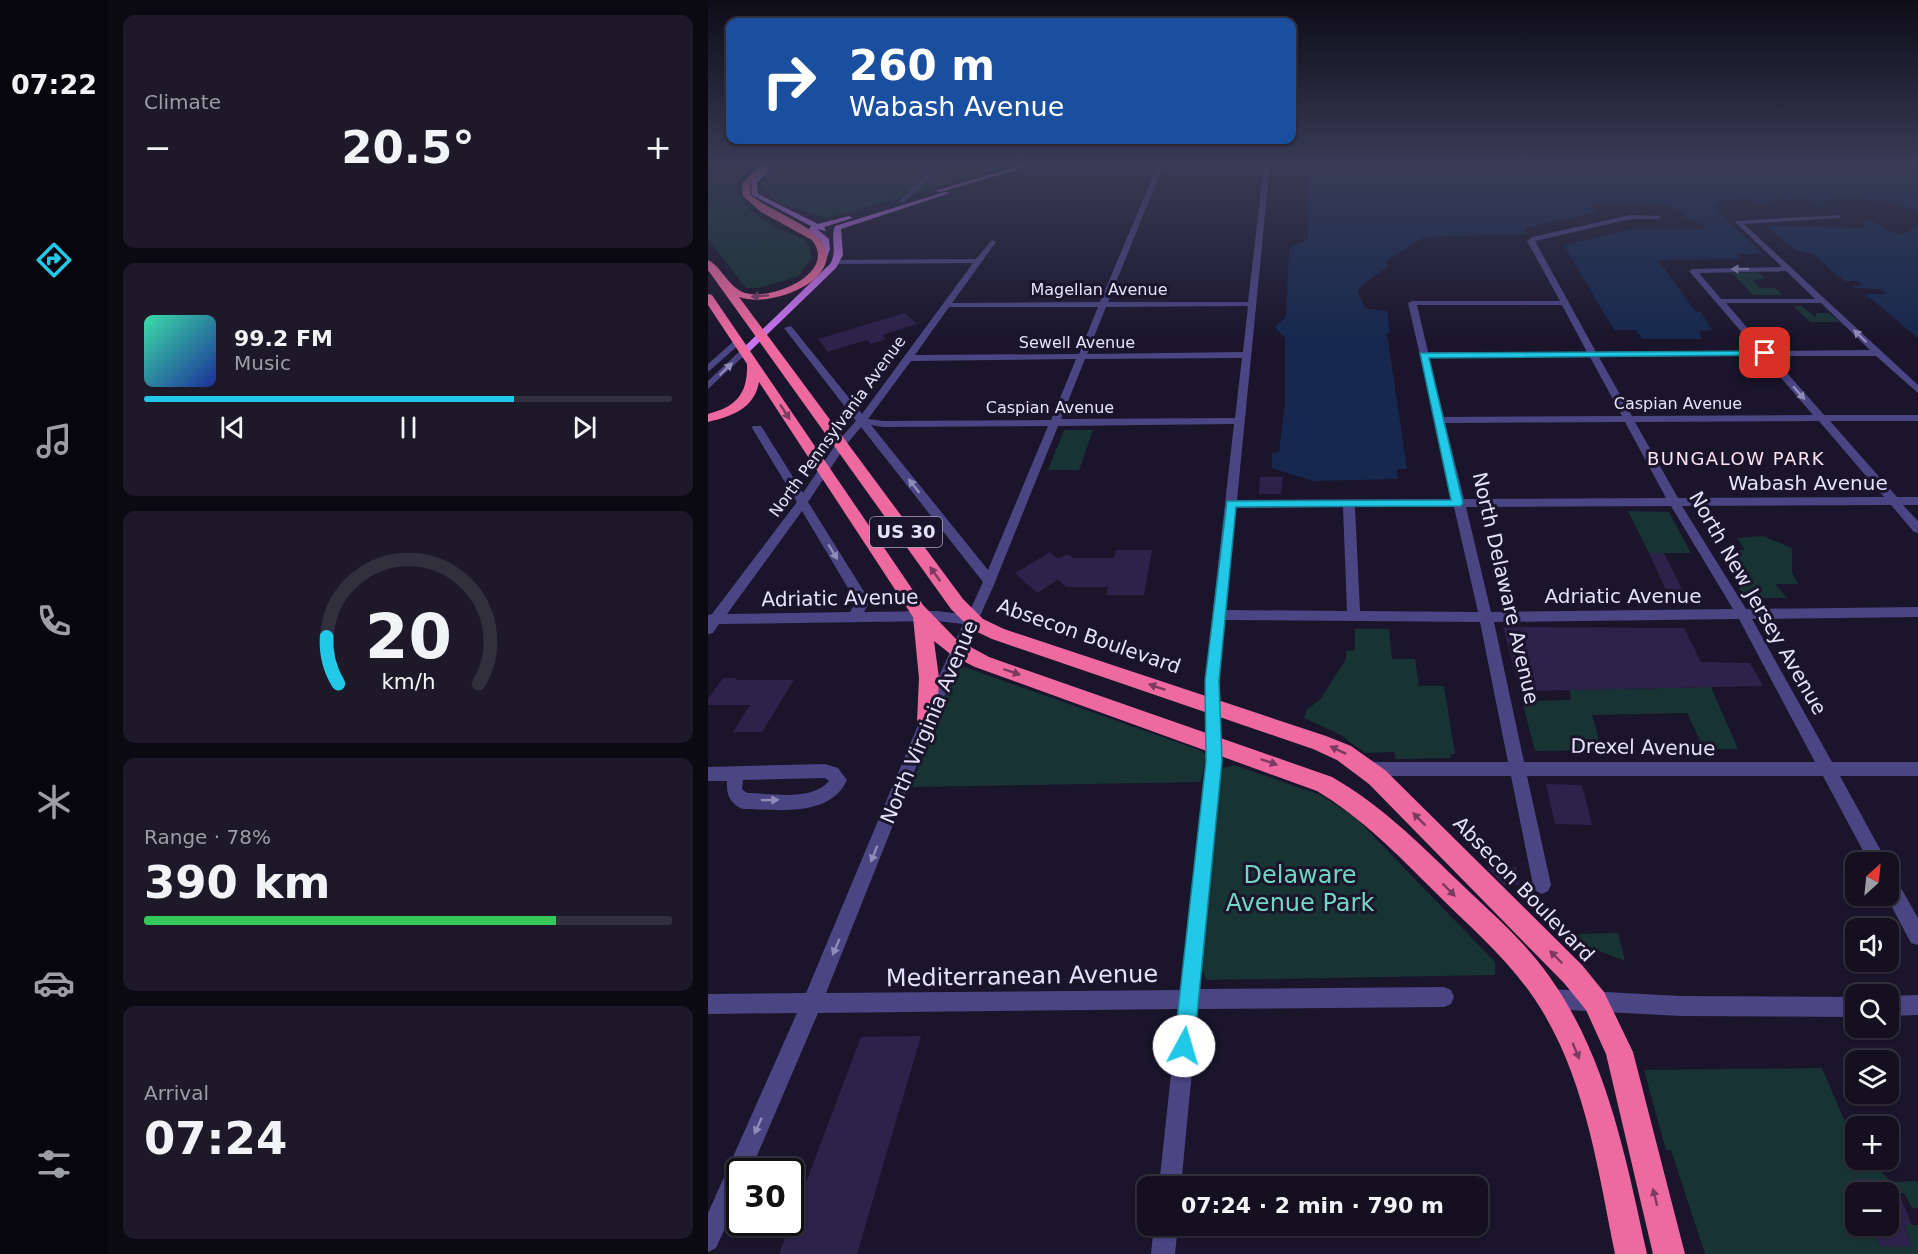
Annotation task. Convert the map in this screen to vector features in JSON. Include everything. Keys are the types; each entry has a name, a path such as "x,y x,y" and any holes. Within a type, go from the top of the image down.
{"highway":[{"path":"723,282 740,294 750,297 775,295 800,286 813,274 823,258 821,246 813,236 786,223"},
{"path":"803,223 814,227"},
{"name":"Absecon Boulevard","path":"708,262 957,604 972,620 998,634 1332,747 1367,769 1573,974 1595,1001"},
{"name":"US 30","path":"708,297 922,616 937,635 958,651"},
{"path":"708,418 733,409 749,397 754,386 745,353"},
{"path":"922,616 929,678 927,722"},
{"path":"958,651 982,662 1311,777 1368,811 1493,933 1549,999 1571,1038 1591,1090 1606,1142 1631,1254"},
{"path":"1595,1001 1619,1052 1669,1254"}],"main road":[{"path":"806,223 832,236 840,247"},
{"path":"814,227 831,223"},
{"path":"758,332 836,262 840,247 836,233 843,225 851,223"},
{"path":"814,227 825,239 826,249 823,258"},
{"path":"745,353 758,332 800,286"}],"street":[{"name":"North Virginia Avenue","path":"708,1240 812,1003 1136,223"},
{"path":"1171,1176 1214,743 1212,705 1220,615 1261,223"},
{"name":"North New Jersey Avenue","path":"1605,223 1532,239 1674,502 1743,615 1872,852"},
{"path":"1738,223 1918,390"},
{"name":"North Pennsylvania Avenue","path":"710,623 802,502 842,443 862,421 909,358 992,242"},
{"path":"836,262 978,261"},
{"path":"1787,268 1694,269 1918,529"},
{"path":"1720,301 1822,301"},
{"name":"North Delaware Avenue","path":"1542,885 1486,616 1457,503 1412,303 1566,303"},
{"name":"Magellan Avenue","path":"946,305 1252,304"},
{"path":"788,328 989,581"},
{"path":"708,369 745,353"},
{"path":"708,386 745,353"},
{"path":"1424,355 1877,353"},
{"name":"Sewell Avenue","path":"909,358 1246,356"},
{"name":"Caspian Avenue","path":"1439,420 1918,418"},
{"name":"Caspian Avenue","path":"862,421 881,423 1240,422"},
{"path":"757,428 861,598 853,618"},
{"name":"Wabash Avenue","path":"1231,504 1918,501"},
{"path":"1349,505 1354,614"},
{"name":"Adriatic Avenue","path":"1220,615 1743,615 1918,612"},
{"name":"Adriatic Avenue","path":"710,623 922,616 972,620"},
{"name":"Drexel Avenue","path":"1367,769 1517,767 1918,769"},
{"path":"708,774 825,771 832,773 839,780 836,788 822,798 743,801 734,792 735,774"},
{"path":"1899,902 1918,936"},
{"name":"Mediterranean Avenue","path":"708,1004 1444,997"},
{"path":"1549,999 1681,1006 1845,1007"},
{"path":"1899,1006 1918,1005"},
{"path":"1163,1254 1165,1236"}],"green space":[{"path":"708,223 768,223 807,241 812,257 798,277 758,288 746,288 708,239"},
{"path":"1758,272 1765,279 1753,280 1760,288 1775,288 1782,295 1753,295 1732,273"},
{"path":"1793,306 1802,306 1815,317 1817,313 1829,313 1840,322 1810,322"},
{"path":"1064,430 1093,430 1079,470 1048,470"},
{"path":"1628,511 1669,512 1691,553 1649,553"},
{"path":"1763,536 1792,548 1792,572 1798,584 1775,584 1787,598 1745,598 1718,550 1745,550 1737,538"},
{"path":"1355,629 1389,629 1392,659 1415,659 1419,686 1444,686 1455,754 1450,754 1451,758 1396,759 1394,752 1365,753 1341,735 1304,718 1307,709 1320,700 1346,659 1346,651 1355,650"},
{"path":"958,667 967,668 1202,751 1206,756 1201,782 911,787 953,673"},
{"path":"1711,687 1738,749 1704,749 1687,713 1592,715 1602,750 1535,751 1522,701 1571,700 1570,690"},
{"name":"Delaware Avenue Park","path":"1234,765 1321,795 1356,818 1495,962 1495,975 1207,980 1201,969 1219,778 1223,768"},
{"path":"1618,933 1625,961 1582,944 1579,934"},
{"path":"1822,1068 1845,1122 1845,1170 1879,1170 1892,1182 1855,1180 1856,1182 1845,1182 1845,1236 1876,1236 1880,1246 1913,1247 1904,1225 1918,1225 1918,1254 1705,1254 1671,1150 1666,1150 1644,1070"},
{"path":"1917,1181 1918,1208 1912,1208 1904,1193 1899,1193 1899,1182 1892,1182"}],"water":[{"path":"1308,223 1549,223 1524,228 1527,231 1526,234 1425,237 1386,261 1388,266 1357,290 1365,308 1387,311 1390,333 1387,333 1407,469 1397,469 1398,479 1313,481 1272,468 1272,453 1279,452 1285,403 1285,338 1275,327 1286,317 1289,248 1308,239"},
{"path":"1699,223 1730,223 1763,254 1738,254 1741,259 1658,260 1695,311 1701,312 1712,330 1699,331 1702,339 1642,339 1636,330 1614,330 1564,245 1629,230 1706,230"},
{"path":"1875,223 1890,231 1903,234 1918,223 1918,338 1865,294 1886,294 1880,289 1855,288 1853,286 1863,285 1858,281 1845,281 1812,254 1795,250 1766,226 1867,228 1863,224"}],"building":[{"path":"905,313 917,324 882,335 886,339 871,344 867,340 828,352 818,339"},
{"path":"1260,477 1283,477 1281,494 1259,494"},
{"path":"1116,550 1152,550 1144,595 1106,595 1108,587 1066,587 1058,580 1037,593 1015,573 1050,552 1058,559 1067,554 1073,558 1114,558"},
{"path":"1649,553 1664,553 1687,599 1670,599"},
{"path":"1503,627 1684,628 1701,662 1750,663 1763,686 1520,691"},
{"path":"723,678 794,680 762,732 733,732 750,705 708,705 708,699"},
{"path":"1546,784 1582,785 1592,825 1555,824"},
{"path":"1487,867 1516,867 1520,885 1504,885"},
{"path":"921,1036 857,1254 779,1254 786,1236 804,1236 804,1188 861,1037"},
{"path":"1854,1179 1885,1180 1886,1182 1855,1182"},
{"path":"1899,1199 1901,1199 1912,1225 1904,1225 1913,1247 1880,1246 1876,1236 1899,1236"}],"district":[{"name":"BUNGALOW PARK","path":"1736,459"}],"route":[{"path":"1184,1046 1214,761 1212,681 1231,504 1457,503 1424,355 1765,353"}]}
